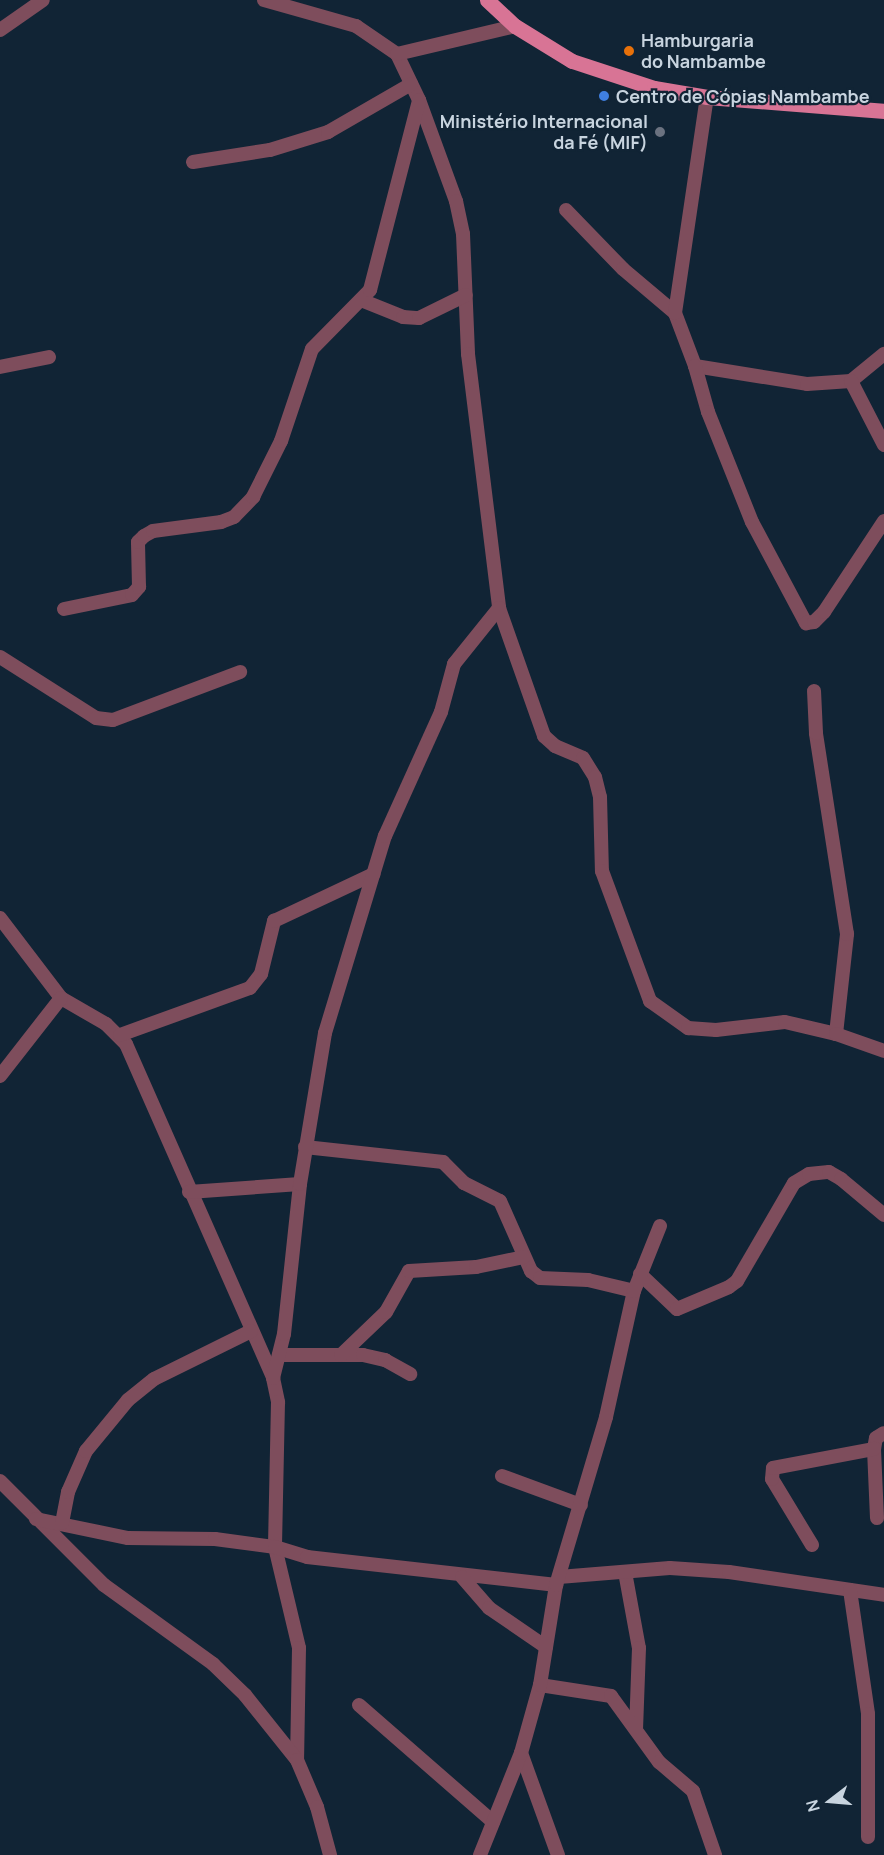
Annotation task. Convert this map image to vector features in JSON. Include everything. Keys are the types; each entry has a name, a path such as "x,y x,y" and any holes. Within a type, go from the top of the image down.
{"main road":[{"path":"488,0 515,26 583,65 654,88 706,97 884,111"}],"street":[{"path":"0,30 27,8 43,0"},
{"path":"264,0 356,26 398,54 419,100 456,201 463,234 468,354 499,608 544,736 555,746 583,758 595,777 600,796 602,872 650,1001 688,1028 716,1030 785,1022 836,1034 884,1051"},
{"path":"398,54 515,26"},
{"path":"193,162 270,150 328,132 411,84"},
{"path":"706,97 675,313 695,366 708,412 752,522 807,622 814,622 824,612 884,521"},
{"path":"64,609 132,595 141,577 138,542 144,536 153,531 221,522 245,507 281,441 312,350 370,290 419,100"},
{"path":"566,210 622,269 675,313"},
{"path":"361,300 403,317 419,318 466,295"},
{"path":"695,366 807,384 851,381 884,354"},
{"path":"0,367 49,357"},
{"path":"851,381 884,445"},
{"path":"273,1378 279,1355 305,1148 326,1033 386,836 441,712 454,664 499,608"},
{"path":"0,657 96,718 113,720 240,672"},
{"path":"814,691 816,733 847,934 836,1034"},
{"path":"120,1035 250,988 261,974 274,921 374,874"},
{"path":"0,918 61,998 120,1035 273,1378 278,1402 275,1547 299,1648 297,1760"},
{"path":"0,1076 61,998"},
{"path":"305,1148 443,1162 464,1183 500,1201 531,1271 540,1278 588,1280 634,1291"},
{"path":"640,1274 677,1309 729,1287 737,1281 794,1183 809,1174 829,1172 841,1179 884,1215"},
{"path":"189,1192 300,1184"},
{"path":"480,1855 521,1753 540,1684 557,1581 606,1417 634,1291 660,1226"},
{"path":"342,1355 386,1312 409,1271 476,1267 524,1257"},
{"path":"62,1523 68,1492 86,1451 128,1400 154,1379 251,1331"},
{"path":"279,1355 342,1355 385,1360 410,1374"},
{"path":"877,1518 874,1449 876,1438 884,1433"},
{"path":"812,1545 772,1479 773,1468 874,1449"},
{"path":"502,1476 580,1504"},
{"path":"0,1481 5,1494 105,1584 213,1664 245,1695 297,1760 317,1807 330,1855"},
{"path":"36,1520 62,1523 128,1538 215,1539 275,1547 307,1557 462,1576 557,1581 670,1568 729,1572 884,1595"},
{"path":"625,1572 639,1648 636,1728"},
{"path":"462,1576 489,1608 546,1647"},
{"path":"850,1590 868,1714 868,1837"},
{"path":"540,1684 611,1696 659,1762 693,1791 716,1855"},
{"path":"358,1705 493,1822"},
{"path":"521,1753 558,1855"}],"place":[{"name":"Hamburgaria do Nambambe","path":"629,51"},
{"name":"Centro de Cópias Nambambe","path":"604,96"},
{"name":"Ministério Internacional da Fé (MIF)","path":"660,132"}]}
